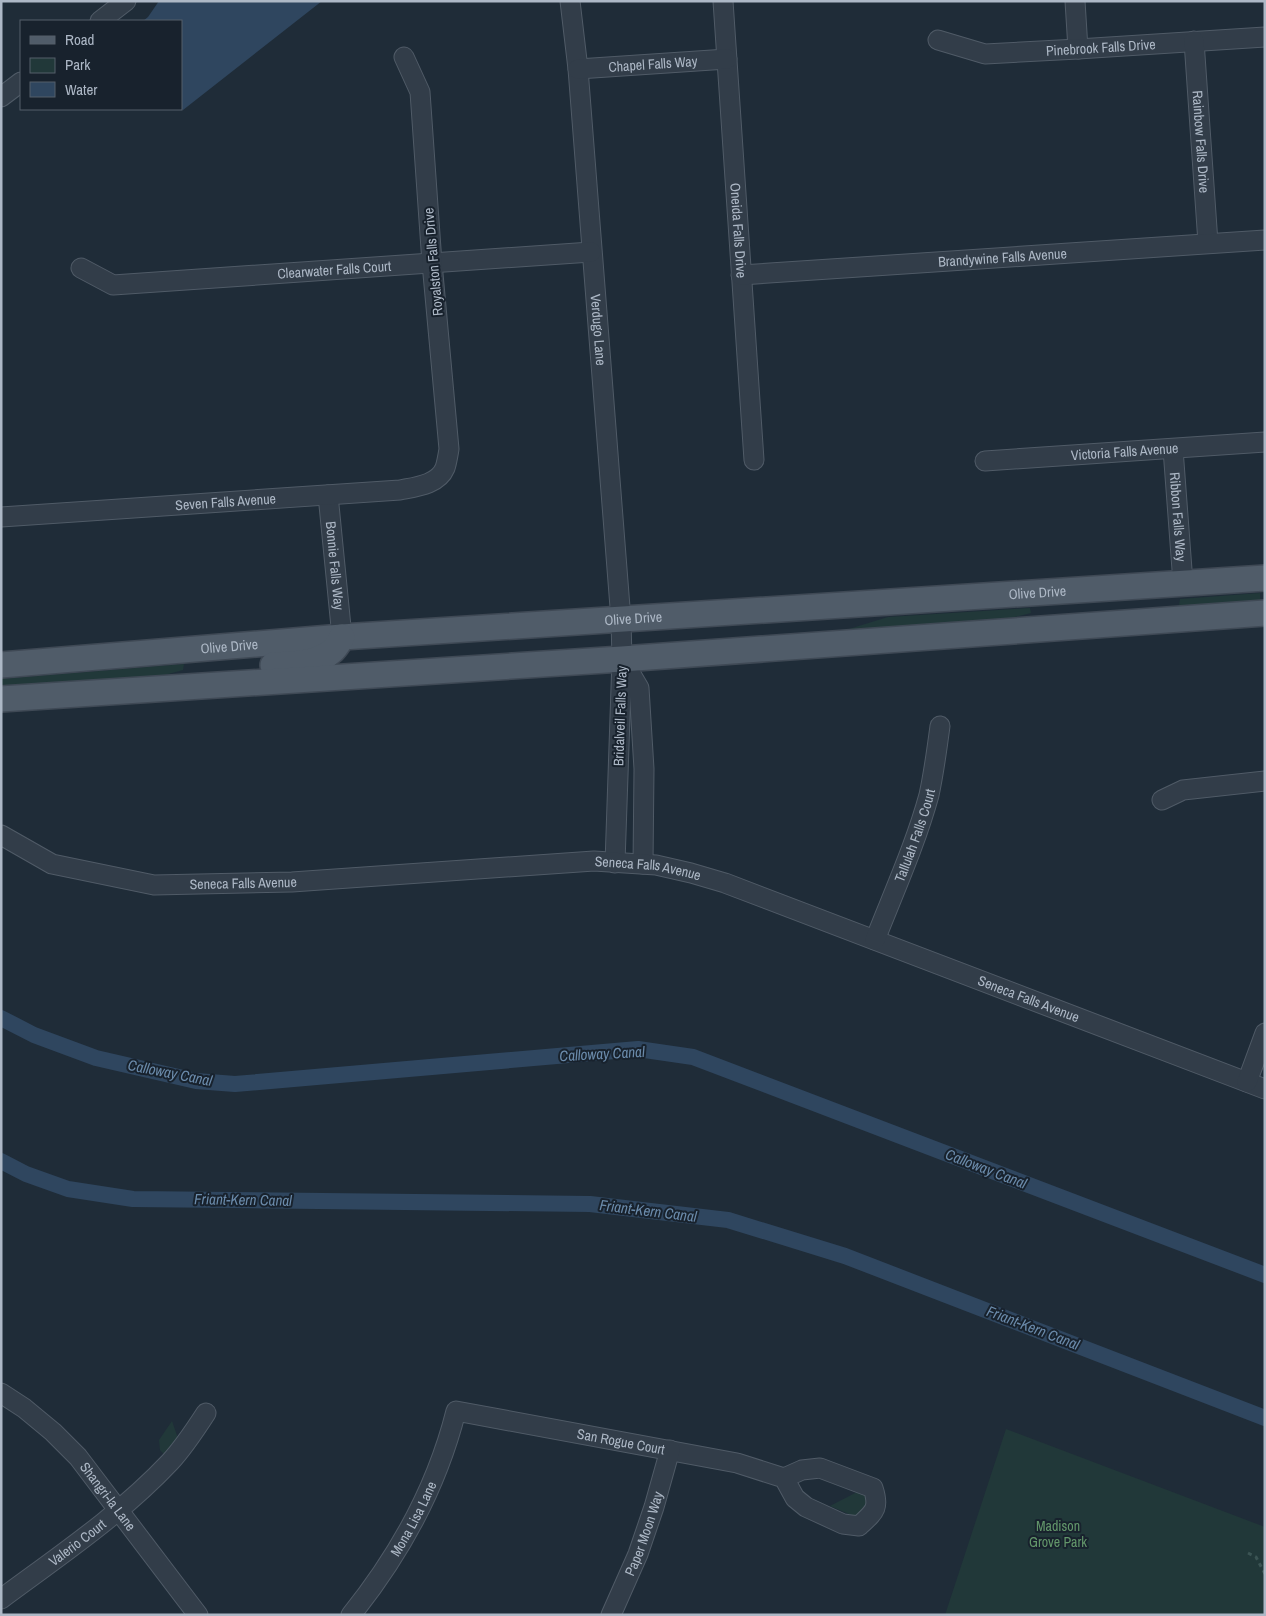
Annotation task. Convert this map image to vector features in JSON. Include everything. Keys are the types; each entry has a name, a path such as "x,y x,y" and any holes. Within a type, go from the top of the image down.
{"main road":[{"name":"Olive Drive","path":"1,665 342,638 1265,578"},
{"path":"1061,627 1079,611 1166,600 1177,596 1183,583"},
{"path":"1,699 622,659 1265,613"},
{"path":"197,686 240,668 293,664 319,659 333,651 342,638"}],"street":[{"path":"101,20 126,1"},
{"name":"Verdugo Lane","path":"570,1 578,69 621,620 622,659"},
{"name":"Oneida Falls Drive","path":"723,1 754,460"},
{"path":"1075,1 1078,49"},
{"name":"Pinebrook Falls Drive","path":"938,40 985,54 1265,37"},
{"name":"Rainbow Falls Drive","path":"1194,41 1208,243"},
{"name":"Royalston Falls Drive","path":"404,57 420,92 432,263 449,449 445,470"},
{"name":"Chapel Falls Way","path":"578,69 727,59"},
{"path":"1,97 20,83"},
{"name":"Brandywine Falls Avenue","path":"741,275 1265,240"},
{"name":"Clearwater Falls Court","path":"81,268 113,285 591,252"},
{"name":"Victoria Falls Avenue","path":"985,461 1265,442"},
{"name":"Ribbon Falls Way","path":"1173,448 1183,583"},
{"name":"Seven Falls Avenue","path":"1,517 400,490 422,486 435,479 445,470"},
{"name":"Bonnie Falls Way","path":"328,495 342,638"},
{"name":"Bridalveil Falls Way","path":"615,862 622,659"},
{"name":"Bridalveil Falls Way","path":"622,659 639,688 644,769 644,864"},
{"name":"Tallulah Falls Court","path":"875,940 914,840 928,795 936,760 940,726"},
{"path":"1162,800 1183,790 1265,781"},
{"name":"Seneca Falls Avenue","path":"1,835 52,864 154,885 292,882 594,861 656,865 691,872 725,883 1265,1089"},
{"path":"1246,1082 1265,1033"},
{"name":"Shangri-la Lane","path":"1,1393 24,1408 53,1432 78,1457 198,1615"},
{"name":"San Rogue Court","path":"456,1411 737,1463 784,1478"},
{"name":"Mona Lisa Lane","path":"351,1615 371,1590 400,1546 421,1507 439,1467 456,1411"},
{"name":"Valerio Court","path":"1,1600 145,1486 171,1460 206,1413"},
{"name":"Paper Moon Way","path":"611,1615 638,1554 670,1450"}],"path":[{"path":"1248,1552 1256,1557 1265,1574"}],"green space":[{"path":"1260,593 1260,601 1179,606 1180,599"},
{"path":"1030,608 1031,613 1003,620 847,634 849,629 888,617"},
{"path":"184,664 183,670 165,675 1,687 1,679"},
{"path":"172,1421 183,1453 167,1457 160,1450 159,1440"},
{"name":"Madison Grove Park","path":"1006,1429 1265,1527 1265,1615 945,1615"},
{"path":"859,1491 866,1499 867,1509 856,1517 830,1506"}],"water":[{"path":"159,1 322,1 183,110 182,20 144,20"}],"waterway":[{"name":"Calloway Canal","path":"1,1018 34,1035 96,1058 196,1081 235,1084 638,1049 693,1057 1265,1275"},
{"name":"Friant-Kern Canal","path":"1,1161 26,1174 68,1189 133,1199 590,1204 728,1220 845,1256 1265,1418"}]}
